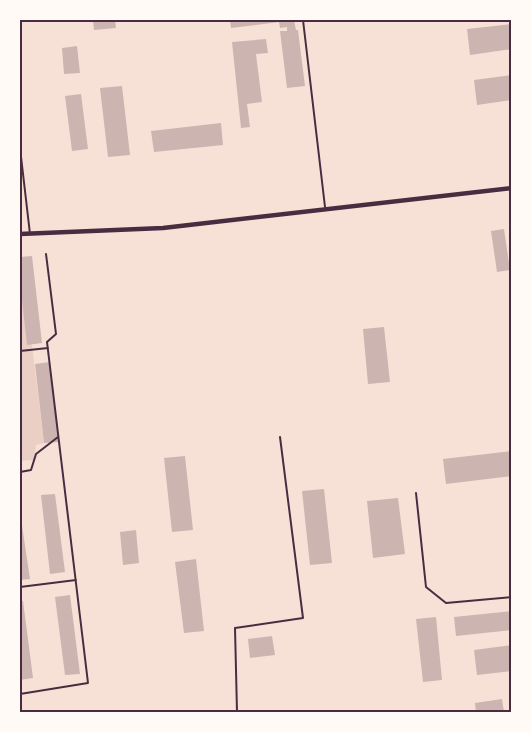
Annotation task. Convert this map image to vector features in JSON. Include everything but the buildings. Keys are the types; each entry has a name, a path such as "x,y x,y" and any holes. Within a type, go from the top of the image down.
{"street":[{"path":"20,234 164,228 512,188"}],"lane":[{"path":"303,20 325,210"},
{"path":"20,148 30,234"},
{"path":"20,694 88,683 47,342 56,334 46,254"},
{"path":"20,351 48,348"},
{"path":"20,472 31,470 36,454 58,437"},
{"path":"237,712 235,628 303,618 280,437"},
{"path":"416,492 426,587 446,603 512,597"},
{"path":"20,587 75,579"}],"shaded area":[{"path":"25,289 44,443 36,445 34,460 20,461 20,291"}]}
